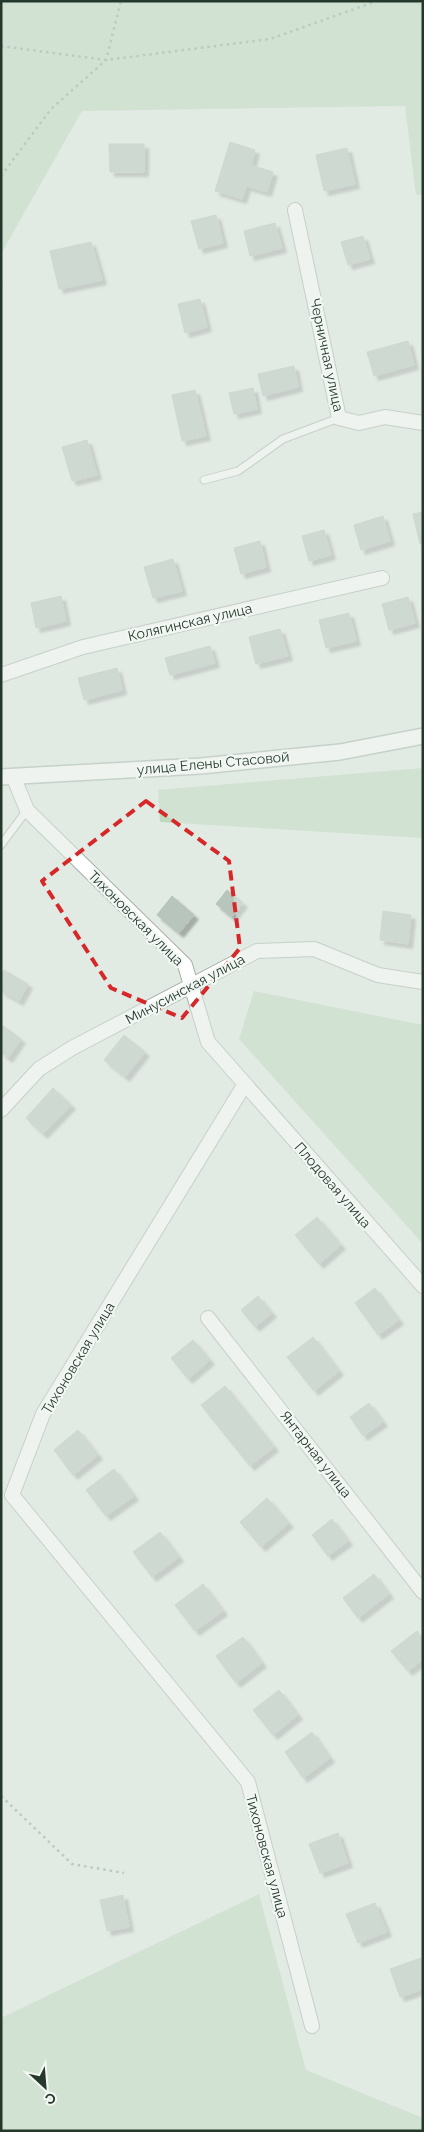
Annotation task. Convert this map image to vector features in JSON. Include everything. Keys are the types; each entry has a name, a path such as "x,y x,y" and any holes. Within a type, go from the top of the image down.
{"main road":[{"name":"улица Елены Стасовой","path":"7,777 201,766 330,753 423,736"}],"street":[{"name":"Черничная улица","path":"296,210 339,418 359,423 385,417 423,423"},
{"name":"Колягинская улица","path":"1,675 83,647 382,578"},
{"name":"Тихоновская улица","path":"7,777 27,810 185,965 208,1042 245,1084 43,1414 12,1495 248,1782 312,2026"},
{"name":"Минусинская улица","path":"1,1110 39,1069 72,1048 256,951 314,949 378,975 423,982"},
{"name":"Плодовая улица","path":"245,1084 423,1286"},
{"name":"Янтарная улица","path":"208,1318 423,1592"}],"lane":[{"path":"204,480 238,471 283,439 339,418"},
{"path":"1,845 27,810"}],"path":[{"path":"1,176 51,109 106,60 121,1"},
{"path":"1,46 106,60 270,39 377,1"},
{"path":"1,1796 72,1864 124,1873"}],"highlighted area":[{"path":"146,801 229,861 240,948 182,1018 111,988 42,881"}],"green space":[{"path":"1,1 423,1 423,194 416,195 405,106 82,111 1,254"},
{"path":"423,768 423,838 160,822 158,790"},
{"path":"254,991 423,1025 423,1244 239,1039"},
{"path":"259,1894 306,2070 423,2118 423,2131 1,2131 1,2018"}],"building":[{"path":"230,142 255,150 251,165 273,172 267,192 246,186 242,199 215,191"},
{"path":"109,144 144,144 144,172 110,172"},
{"path":"347,148 355,184 324,191 316,155"},
{"path":"216,215 223,243 199,249 191,221"},
{"path":"275,223 282,248 250,256 244,231"},
{"path":"363,236 370,259 348,265 341,242"},
{"path":"91,242 102,280 59,289 50,251"},
{"path":"200,299 207,327 185,333 178,304"},
{"path":"408,341 414,365 374,376 367,352"},
{"path":"294,366 298,387 263,396 258,374"},
{"path":"253,388 257,409 234,414 229,393"},
{"path":"195,390 206,436 182,441 172,395"},
{"path":"87,440 97,475 72,481 62,447"},
{"path":"423,512 423,544 420,544 413,514"},
{"path":"383,516 390,541 361,550 354,525"},
{"path":"324,530 331,555 309,561 302,536"},
{"path":"260,541 266,567 241,574 234,548"},
{"path":"173,559 182,591 153,598 144,567"},
{"path":"61,596 66,621 36,628 31,603"},
{"path":"408,597 415,623 389,630 382,604"},
{"path":"349,613 356,641 326,648 319,620"},
{"path":"280,629 288,656 256,664 249,637"},
{"path":"210,646 215,663 170,675 165,658"},
{"path":"117,668 122,690 84,700 78,678"},
{"path":"227,890 243,903 232,917 216,904"},
{"path":"172,896 194,915 179,933 157,915"},
{"path":"383,911 411,915 408,944 380,940"},
{"path":"4,970 28,984 19,1001 1,991 1,975"},
{"path":"2,1025 21,1039 8,1058 1,1053"},
{"path":"124,1035 145,1052 125,1077 104,1060"},
{"path":"53,1088 71,1105 43,1134 26,1118"},
{"path":"317,1217 341,1245 319,1264 295,1235"},
{"path":"375,1288 399,1320 378,1335 355,1303"},
{"path":"258,1296 272,1313 255,1327 241,1310"},
{"path":"313,1337 339,1371 314,1391 287,1357"},
{"path":"193,1340 210,1360 188,1379 171,1358"},
{"path":"225,1386 274,1447 250,1466 201,1405"},
{"path":"369,1403 383,1422 363,1436 350,1417"},
{"path":"78,1430 98,1455 73,1475 54,1450"},
{"path":"114,1469 134,1496 106,1516 86,1490"},
{"path":"267,1498 289,1523 261,1547 240,1522"},
{"path":"332,1519 348,1541 328,1556 312,1535"},
{"path":"160,1532 179,1557 152,1577 133,1552"},
{"path":"374,1574 389,1594 358,1618 343,1598"},
{"path":"203,1584 223,1611 195,1631 175,1605"},
{"path":"417,1631 423,1639 423,1659 408,1671 391,1651"},
{"path":"243,1637 262,1663 236,1683 216,1656"},
{"path":"279,1690 298,1715 273,1735 253,1710"},
{"path":"312,1732 330,1758 303,1778 285,1752"},
{"path":"338,1833 348,1863 320,1873 309,1844"},
{"path":"123,1895 129,1927 107,1931 100,1900"},
{"path":"375,1903 387,1932 358,1943 346,1914"},
{"path":"421,1958 423,1989 400,1997 390,1969"}]}
